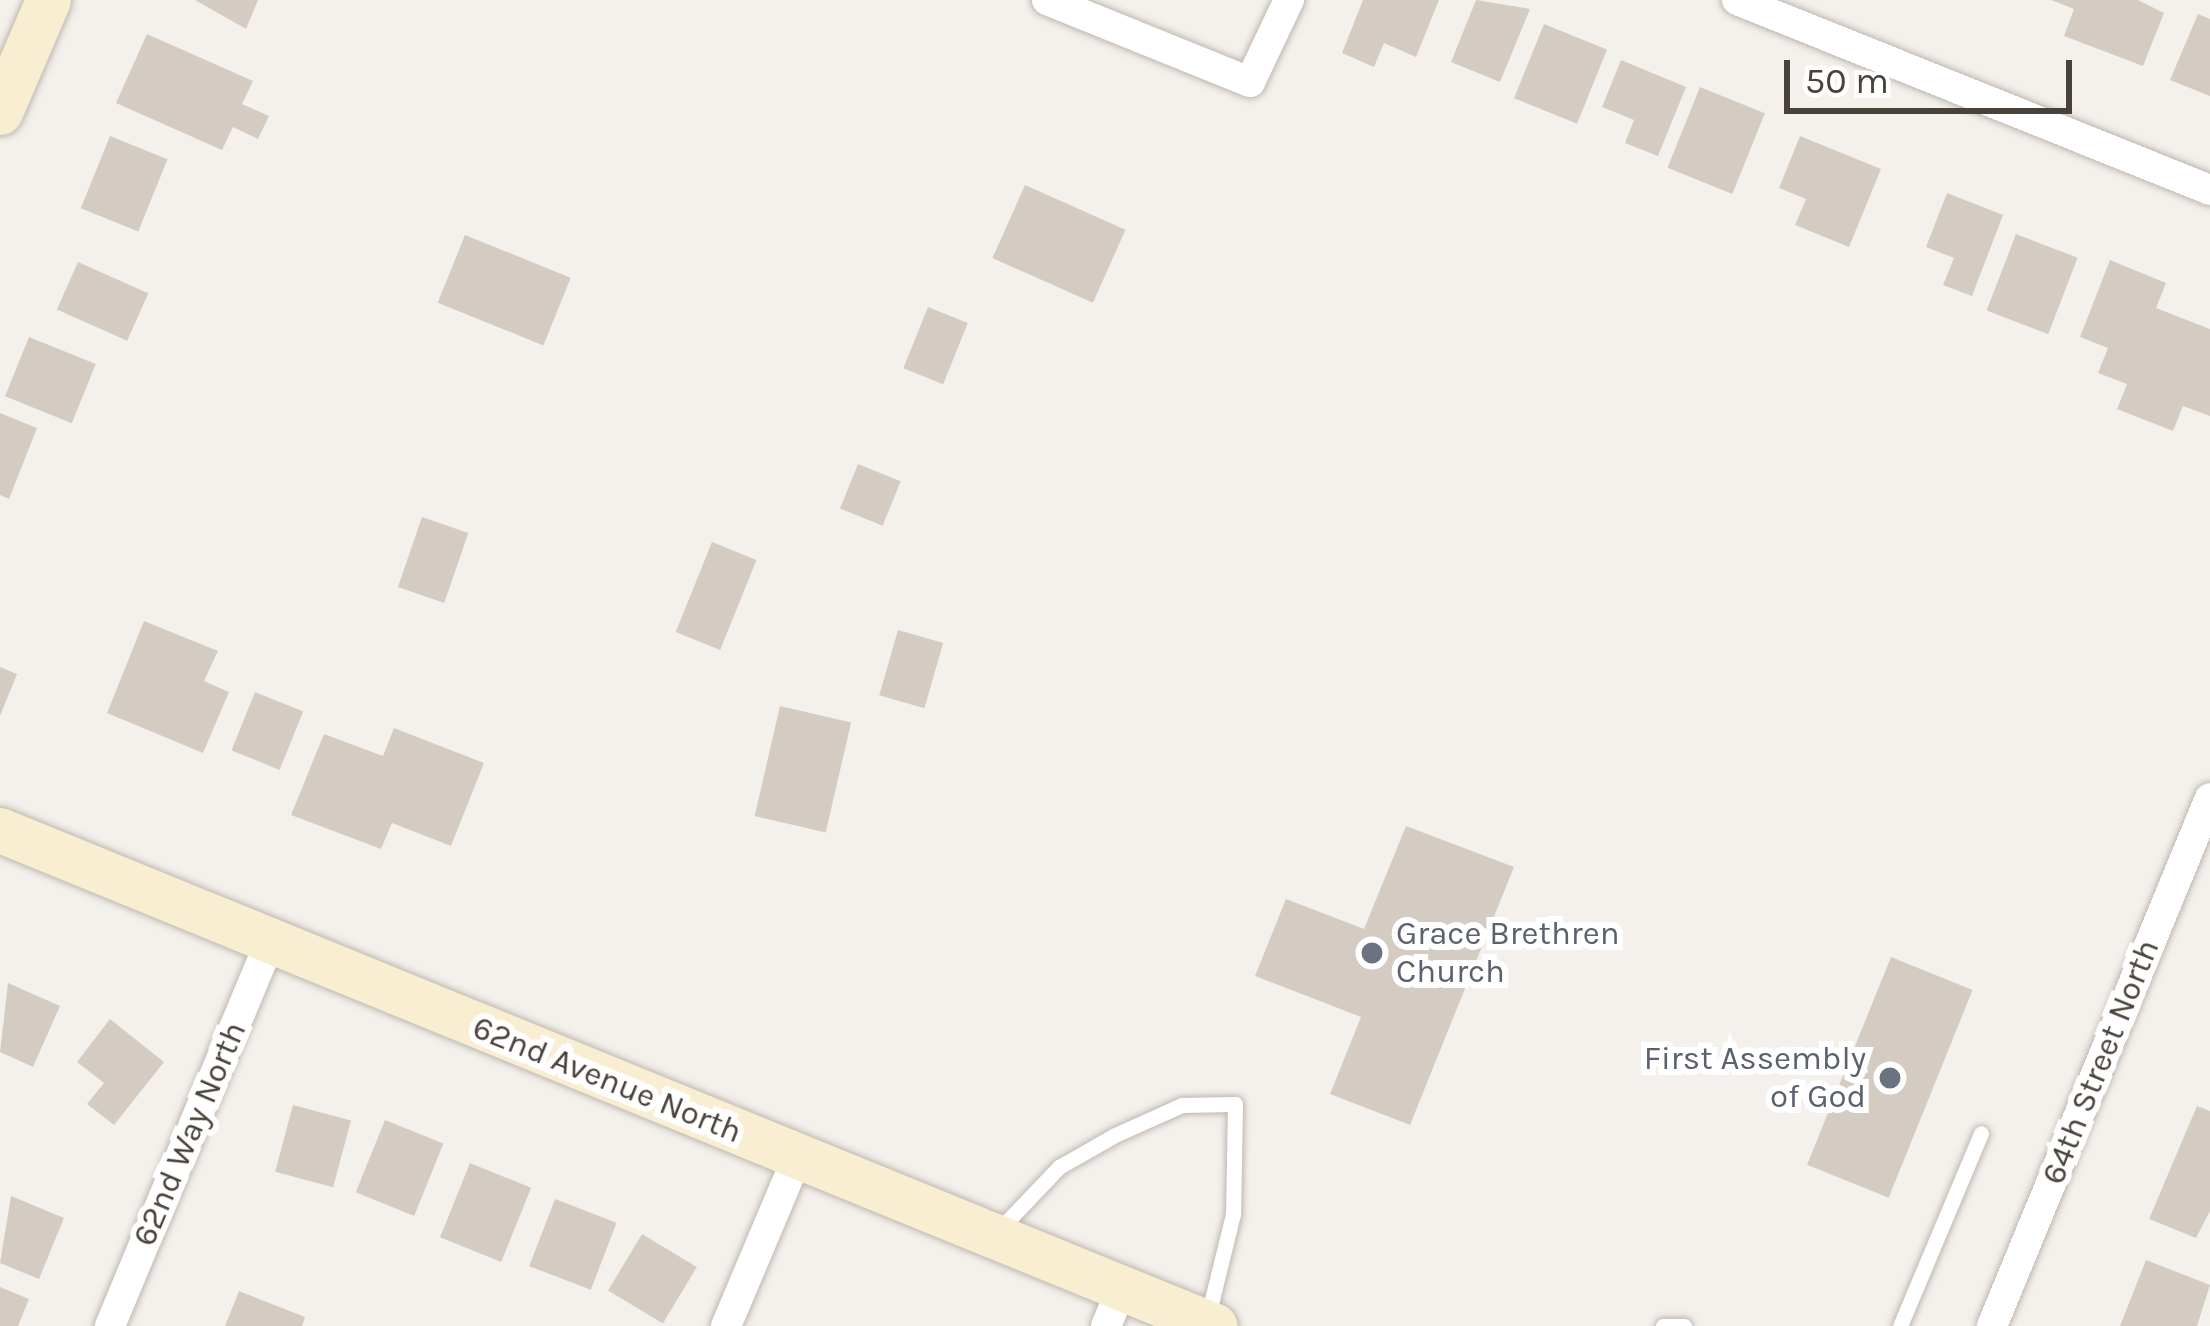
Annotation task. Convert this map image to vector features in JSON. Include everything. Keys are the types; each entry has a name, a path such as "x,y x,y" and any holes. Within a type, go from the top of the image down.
{"street":[{"path":"0,112 48,0"},
{"path":"1047,0 1250,82 1289,0"},
{"path":"1737,0 2210,190"},
{"name":"64th Street North","path":"1992,1326 2210,798"},
{"name":"62nd Avenue North","path":"0,830 993,1237 1114,1307 1211,1324"},
{"name":"62nd Way North","path":"110,1326 270,941"},
{"path":"726,1326 797,1158"}],"lane":[{"path":"993,1237 1059,1167 1217,1097 1243,1124 1211,1324"},
{"path":"1900,1326 1981,1132"},
{"path":"1663,1326 1684,1326"}],"building":[{"path":"195,0 258,0 246,29"},
{"path":"1363,0 1439,0 1416,57 1384,43 1374,67 1342,53"},
{"path":"1476,0 1530,9 1500,82 1451,62"},
{"path":"2051,0 2138,0 2164,13 2143,66 2064,36 2074,9"},
{"path":"2198,14 2210,19 2210,96 2170,80"},
{"path":"1544,24 1607,49 1577,124 1514,98"},
{"path":"147,34 253,81 242,104 269,116 258,139 233,127 222,150 116,103"},
{"path":"1621,60 1686,87 1658,156 1625,143 1634,120 1602,107"},
{"path":"1700,87 1765,113 1732,194 1667,168"},
{"path":"110,136 167,159 138,232 81,208"},
{"path":"1800,136 1881,169 1849,247 1795,225 1806,199 1779,188"},
{"path":"1025,185 1125,230 1093,303 992,258"},
{"path":"1947,193 2003,215 1972,296 1943,285 1954,258 1926,247"},
{"path":"2016,234 2078,258 2048,334 1987,311"},
{"path":"465,235 571,278 543,345 438,303"},
{"path":"2110,260 2166,283 2156,308 2210,329 2210,416 2183,406 2173,431 2117,409 2127,384 2098,373 2108,348 2080,337"},
{"path":"78,262 148,293 127,341 57,310"},
{"path":"928,307 968,323 943,384 903,368"},
{"path":"29,337 96,364 72,423 5,396"},
{"path":"0,413 37,428 9,499 0,495"},
{"path":"858,464 901,481 883,526 840,509"},
{"path":"422,517 468,533 444,603 398,587"},
{"path":"712,542 757,560 720,650 676,632"},
{"path":"144,621 218,651 204,681 229,692 203,753 107,713"},
{"path":"898,630 943,643 924,708 879,695"},
{"path":"0,667 17,674 0,716"},
{"path":"255,692 303,711 280,770 231,750"},
{"path":"780,706 851,722 826,833 755,816"},
{"path":"394,728 484,763 451,846 392,823 381,849 291,815 324,734 383,756"},
{"name":"Grace Brethren Church","path":"1406,826 1514,867 1410,1125 1330,1094 1361,1017 1255,976 1286,899 1364,929"},
{"name":"First Assembly of God","path":"1891,957 1973,990 1889,1198 1807,1165"},
{"path":"8,983 60,1006 33,1067 0,1052"},
{"path":"110,1019 164,1062 114,1125 87,1104 104,1083 77,1062"},
{"path":"293,1105 351,1121 333,1187 275,1172"},
{"path":"2197,1106 2210,1111 2210,1211 2196,1238 2149,1219"},
{"path":"385,1120 443,1144 414,1216 356,1192"},
{"path":"470,1163 531,1188 501,1262 440,1237"},
{"path":"11,1196 64,1218 39,1279 0,1263"},
{"path":"555,1199 617,1223 591,1290 529,1266"},
{"path":"642,1234 697,1267 663,1324 608,1291"},
{"path":"2146,1260 2210,1285 2197,1326 2120,1326"},
{"path":"0,1287 29,1299 18,1326 0,1326"},
{"path":"239,1291 305,1317 302,1326 225,1326"}],"place":[{"name":"Grace Brethren Church","path":"1372,953"},
{"name":"First Assembly of God","path":"1890,1078"}]}
